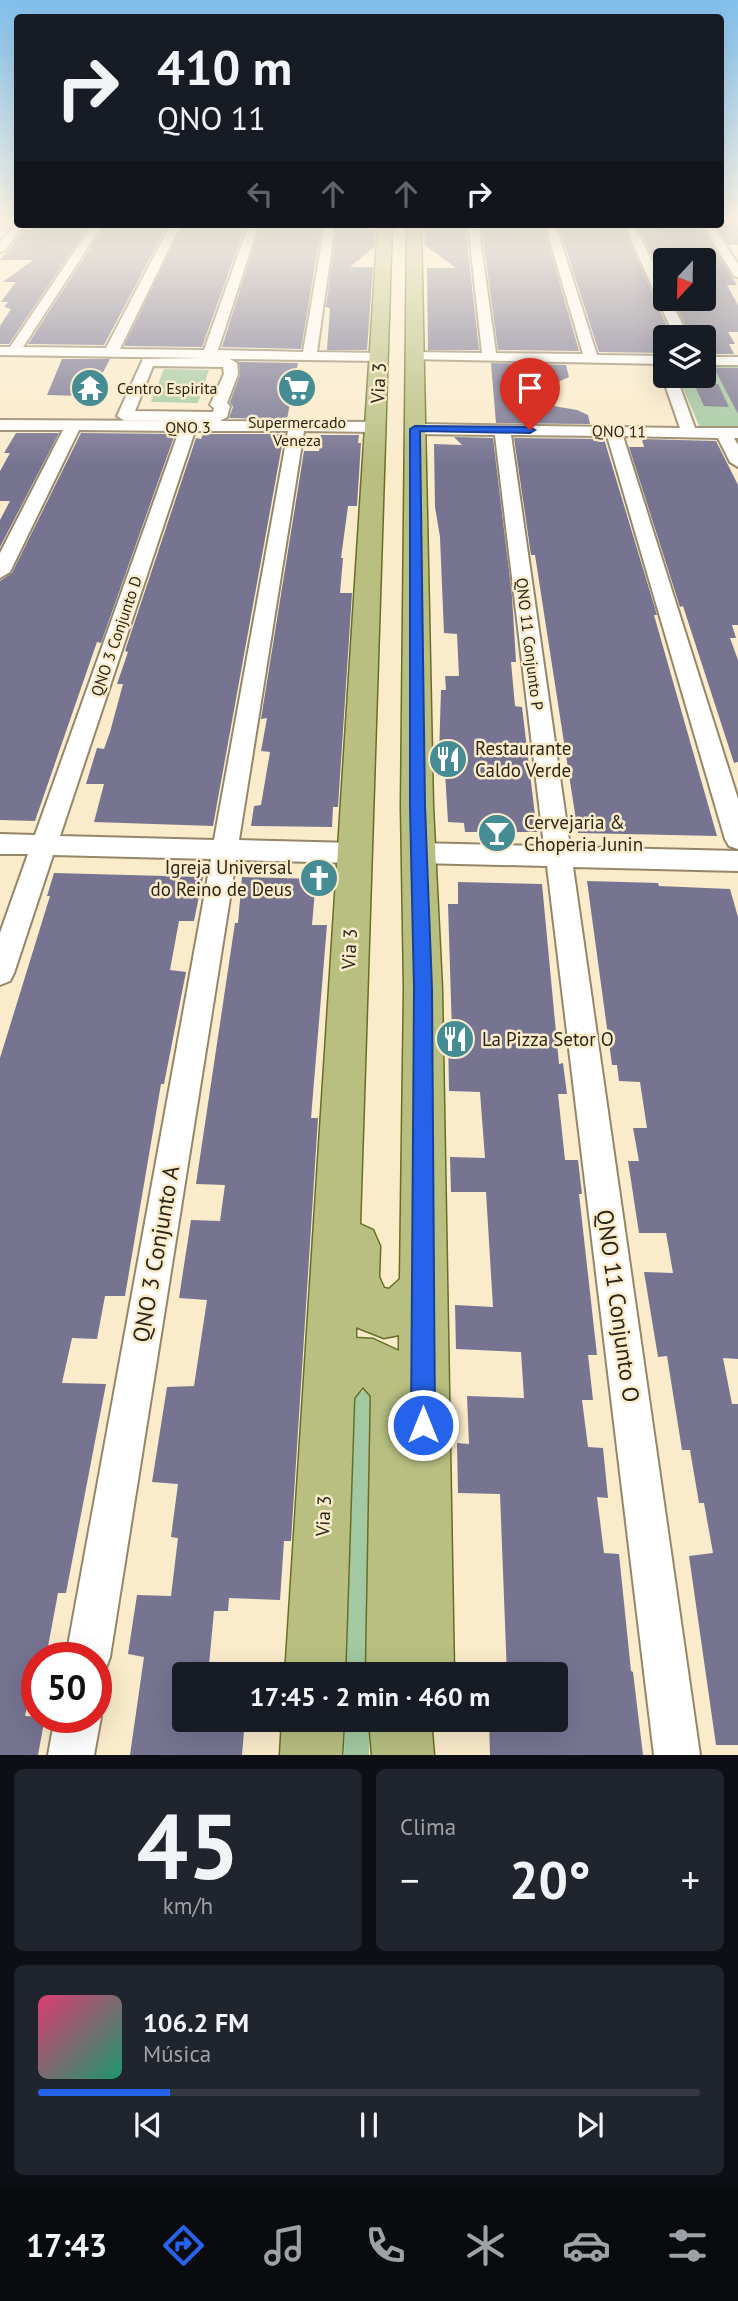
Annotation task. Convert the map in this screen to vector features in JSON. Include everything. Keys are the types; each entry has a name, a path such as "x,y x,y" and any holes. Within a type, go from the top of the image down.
{"main road":[{"name":"Via 3","path":"316,1662 382,301"},
{"path":"411,301 414,314"},
{"name":"Via 3","path":"414,301 415,429 398,645 417,806 423,989 424,1662"},
{"path":"370,532 380,570 378,637 398,645"},
{"path":"362,676 367,668 378,664 391,665 401,672 402,761 417,806"},
{"path":"348,974 362,1079 356,1284 367,1304 388,1314 399,1313 410,1307 422,1286"},
{"path":"330,1394 341,1370 351,1363 363,1361 385,1370 393,1381 397,1394 396,1662"},
{"path":"311,1755 312,1732"},
{"path":"401,1732 403,1755"},
{"path":"424,1732 424,1755"}],"street":[{"path":"7,351 43,301"},
{"path":"111,353 137,301"},
{"path":"210,354 228,301"},
{"path":"309,356 318,301"},
{"path":"483,301 490,358"},
{"path":"573,301 591,359"},
{"path":"665,301 676,325"},
{"path":"7,351 379,357"},
{"path":"415,356 653,361"},
{"path":"716,361 738,361"},
{"path":"148,362 230,363 231,374 218,405 222,406 219,417 125,416 148,362"},
{"path":"673,388 689,432"},
{"name":"QNO 3","path":"0,425 375,427"},
{"path":"0,572 73,426"},
{"name":"QNO 3 Conjunto D","path":"0,973 188,427"},
{"name":"QNO 3 Conjunto A","path":"91,1642 297,427"},
{"name":"QNO 11","path":"415,429 731,433"},
{"name":"QNO 11 Conjunto P","path":"502,429 558,858"},
{"path":"613,431 738,839"},
{"path":"731,433 738,462"},
{"path":"0,844 354,853"},
{"path":"418,853 738,861"},
{"name":"QNO 11 Conjunto O","path":"558,858 677,1755"},
{"path":"71,1755 75,1733"}],"green space":[{"path":"716,366 738,367 738,429 700,428 683,388 716,388"},
{"path":"164,369 209,370 198,403 151,402"},
{"path":"364,1390 375,1396 370,1662 346,1662 355,1397"},
{"path":"345,1732 369,1732 369,1755 344,1755"}],"building":[{"path":"38,301 9,344 0,344 0,326 11,309 4,307 8,302 1,302"},
{"path":"56,301 127,301 104,345 28,344"},
{"path":"146,301 218,301 202,347 124,346"},
{"path":"237,301 309,301 301,349 222,347"},
{"path":"327,301 371,301 367,350 327,350 330,308 326,307"},
{"path":"427,301 474,301 479,350 428,350"},
{"path":"491,301 565,301 579,351 498,350"},
{"path":"583,301 653,301 653,312 661,312 666,325 653,325 653,353 599,352"},
{"path":"716,301 736,301 738,332 728,332 735,344 729,344 734,354 716,354 716,325 685,325 679,312 716,312"},
{"path":"62,359 110,359 93,392 86,392 84,396 47,395"},
{"path":"239,362 298,363 287,419 229,418 233,407 230,402 240,375"},
{"path":"491,363 566,365 569,377 519,400 577,410 588,415 590,424 496,423"},
{"path":"716,368 738,368 738,414 716,372"},
{"path":"718,384 729,407 704,406 696,388 716,388"},
{"path":"16,433 59,433 0,547 0,520 10,501 0,501 0,471 10,453 4,453"},
{"path":"81,433 175,434 101,643 97,642 35,821 0,820 0,581 12,573"},
{"path":"203,434 284,434 213,826 94,822 104,784 86,784 97,748 104,749 110,732 123,684 117,684 128,652 125,651 196,438 201,439"},
{"path":"321,435 359,435 358,443 361,443 357,506 348,506 341,558 340,593 352,593 338,807 333,807 332,827 251,826 254,806 261,805 270,752 261,751 267,718 261,719 304,451 319,451"},
{"path":"454,437 493,438 512,596 516,662 511,662 515,706 522,707 537,832 465,832 464,823 448,822 444,755 439,755 441,690 446,690 445,676 459,676 457,634 444,633 440,537 435,507 434,444 462,445"},
{"path":"514,438 604,439 657,615 654,615 717,836 578,833"},
{"path":"642,439 716,441 738,485 738,625 732,625 736,638 730,638 738,660 738,762 734,763 683,606 680,607 629,447 644,447"},
{"path":"54,873 203,877 194,921 179,921 170,970 186,972 164,1084 161,1084 125,1296 105,1296 97,1339 72,1338 62,1383 106,1384 66,1593 58,1593 49,1642 21,1642 21,1733 42,1733 38,1755 0,1755 0,1058 50,896 47,896"},
{"path":"242,877 316,879 312,925 327,925 311,1118 318,1118 291,1541 284,1541 280,1600 229,1598 228,1611 214,1611 209,1662 172,1662 172,1732 244,1732 242,1755 130,1755 144,1657 128,1654 137,1595 171,1596 178,1538 171,1537 178,1484 152,1482 167,1387 194,1386 207,1300 179,1298 191,1220 220,1221 225,1185 196,1184 235,923 238,923"},
{"path":"587,881 730,889 738,917 738,1359 723,1358 732,1404 738,1404 738,1745 716,1745 689,1556 713,1553 704,1503 699,1503 690,1450 682,1450 667,1356 658,1357 644,1272 673,1273 666,1233 639,1233 628,1161 639,1161 633,1128 647,1128 640,1082 619,1081 617,1065 612,1065"},
{"path":"458,882 542,884 559,1064 563,1063 567,1094 558,1094 565,1160 578,1160 582,1194 579,1194 597,1355 588,1355 593,1400 582,1400 588,1447 603,1448 608,1498 597,1497 604,1553 619,1554 643,1755 490,1755 489,1732 568,1732 568,1662 506,1662 500,1494 458,1493 457,1443 469,1444 467,1396 524,1398 521,1352 456,1349 455,1305 493,1307 486,1192 451,1192 450,1157 485,1158 480,1092 449,1091 448,1031 452,1032 448,904 458,904"}],"place":[{"name":"Centro Espirita","path":"90,388"},
{"name":"Supermercado Veneza","path":"297,388"},
{"name":"Restaurante Caldo Verde","path":"448,759"},
{"name":"Cervejaria & Choperia Junin","path":"497,833"},
{"name":"Igreja Universal do Reino de Deus","path":"319,878"},
{"name":"La Pizza Setor O","path":"455,1039"}],"route":[{"path":"423,1425 423,989 417,806 415,429 530,430"}]}
